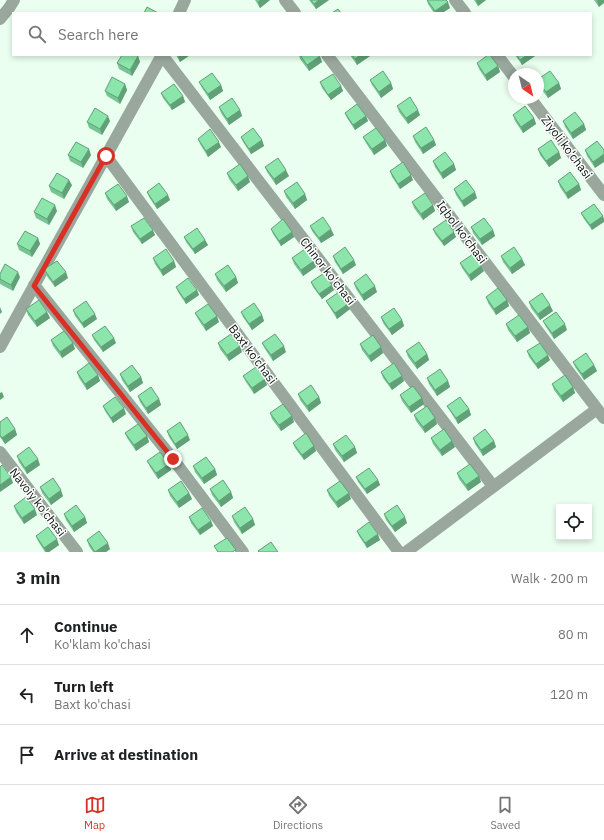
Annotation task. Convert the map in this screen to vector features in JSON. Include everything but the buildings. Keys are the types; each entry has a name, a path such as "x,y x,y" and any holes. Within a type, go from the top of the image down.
{"street":[{"path":"0,19 14,0"},
{"path":"179,12 185,0"},
{"path":"285,0 294,12"},
{"path":"455,0 464,12"},
{"path":"0,347 161,56"},
{"name":"Chinor ko'chasi","path":"163,56 494,486"},
{"name":"Iqbol ko'chasi","path":"328,56 601,413"},
{"path":"498,56 508,69"},
{"name":"Ziyoli ko'chasi","path":"535,104 604,195"},
{"name":"Baxt ko'chasi","path":"106,156 399,552"},
{"path":"34,286 173,459 242,552"},
{"path":"406,552 494,486 601,413"},
{"name":"Navoiy ko'chasi","path":"0,452 77,552"}],"route":[{"path":"106,156 34,286 173,459"}]}
